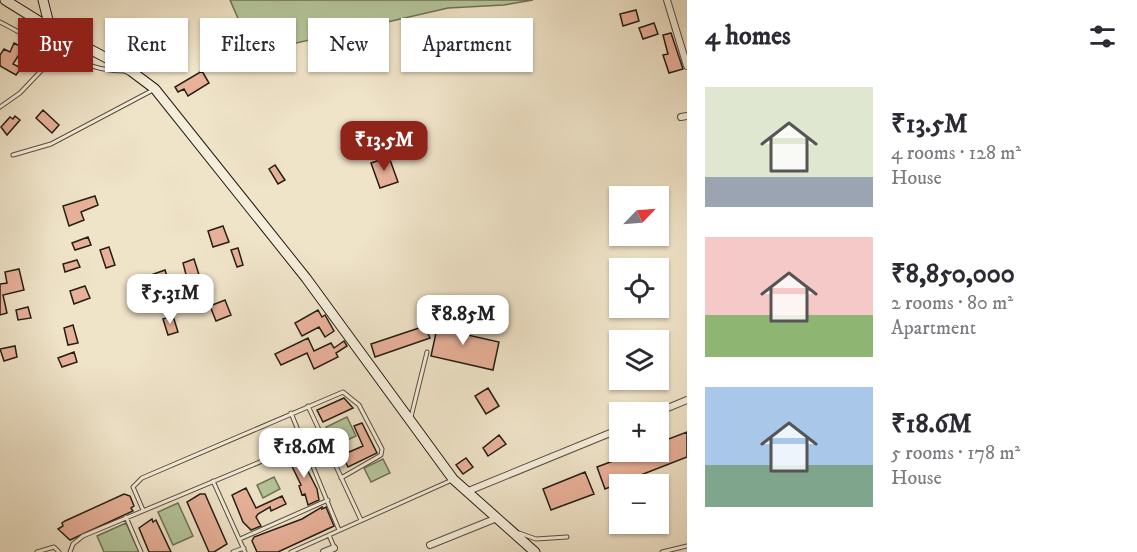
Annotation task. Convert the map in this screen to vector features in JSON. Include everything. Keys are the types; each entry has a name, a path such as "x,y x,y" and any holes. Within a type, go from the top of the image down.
{"street":[{"path":"5,0 34,18"},
{"path":"43,0 48,18"},
{"path":"668,0 687,66"},
{"path":"132,72 155,89 306,278 453,479 535,552"},
{"path":"669,407 687,400"},
{"path":"466,492 609,434"},
{"path":"430,545 497,518"},
{"path":"324,552 334,548"}],"lane":[{"path":"0,22 18,31"},
{"path":"0,107 20,93 40,72"},
{"path":"13,155 51,144 155,89"},
{"path":"410,422 427,352"},
{"path":"142,510 133,487 136,481 337,393 346,393 359,405 381,449 381,455 341,478"},
{"path":"308,406 361,520"},
{"path":"291,413 339,530"},
{"path":"70,552 79,538 303,444"},
{"path":"291,552 453,479"},
{"path":"213,481 244,550 233,552"},
{"path":"240,539 328,500"},
{"path":"126,517 141,552"},
{"path":"512,530 536,538 567,537"},
{"path":"329,535 334,548"},
{"path":"662,552 687,546"},
{"path":"38,552 54,547 59,552"}],"green space":[{"path":"230,0 533,0 504,5 448,8 389,22 389,18 308,18 308,40 296,43 296,18 238,18"},
{"path":"347,417 356,436 335,446 326,427"},
{"path":"383,459 390,473 371,482 364,468"},
{"path":"274,477 280,489 263,498 257,485"},
{"path":"178,503 193,536 173,545 158,512"},
{"path":"126,523 139,552 104,552 97,536"}],"building":[{"path":"636,10 639,21 623,26 620,14"},
{"path":"654,23 658,34 643,39 639,28"},
{"path":"671,33 683,69 669,73 663,55 668,54 663,35"},
{"path":"14,43 18,45 18,56 13,64 18,66 16,75 0,66 0,55 4,49 10,52"},
{"path":"200,72 209,83 188,96 184,89 178,92 175,87"},
{"path":"43,110 59,125 52,133 36,118"},
{"path":"15,116 20,120 7,135 1,127 10,117 13,119"},
{"path":"389,157 398,182 380,188 371,163"},
{"path":"275,165 285,180 278,184 269,169"},
{"path":"95,196 98,205 81,212 84,220 69,226 63,206"},
{"path":"223,226 229,242 213,247 208,231"},
{"path":"88,237 91,245 75,250 72,243"},
{"path":"109,247 115,265 106,268 100,250"},
{"path":"238,248 243,265 237,267 231,250"},
{"path":"194,259 200,278 196,279 203,299 193,302 183,263"},
{"path":"77,260 80,267 65,272 63,264"},
{"path":"19,269 24,290 3,295 7,313 0,315 0,284 7,283 5,272"},
{"path":"165,270 171,288 157,293 151,275"},
{"path":"85,286 90,298 74,304 70,291"},
{"path":"225,300 231,315 216,321 210,306"},
{"path":"28,307 31,318 18,320 16,310"},
{"path":"318,310 322,317 325,315 334,331 325,337 319,327 302,336 295,323"},
{"path":"173,316 178,332 168,335 163,319"},
{"path":"439,319 465,325 463,334 499,342 493,370 431,356"},
{"path":"73,325 78,343 68,345 64,328"},
{"path":"425,326 430,338 375,357 371,344"},
{"path":"308,338 314,351 331,343 334,348 344,341 347,346 336,353 338,357 314,369 307,353 281,365 275,354"},
{"path":"15,346 17,357 4,361 0,349"},
{"path":"74,352 77,362 62,367 58,358"},
{"path":"488,388 499,406 486,414 475,396"},
{"path":"344,398 353,408 323,422 317,410"},
{"path":"362,423 377,453 348,467 342,455 363,446 354,426"},
{"path":"687,432 687,457 643,474 609,474 609,487 605,489 597,467 610,462 669,462 669,439"},
{"path":"499,435 506,444 488,456 483,448"},
{"path":"298,452 317,489 319,500 308,505 287,456"},
{"path":"466,458 473,467 463,474 456,465"},
{"path":"585,472 594,494 551,510 543,489"},
{"path":"246,488 256,508 282,496 286,504 271,511 270,507 258,514 256,517 261,526 251,530 243,522 232,495"},
{"path":"124,494 130,496 134,506 131,508 133,511 70,540 58,529 65,521"},
{"path":"200,494 205,494 227,544 214,552 209,552 187,502"},
{"path":"322,507 322,509 326,507 334,526 278,552 257,552 252,541 254,537 302,519"},
{"path":"152,519 153,522 156,520 171,552 149,552 139,528"}]}
